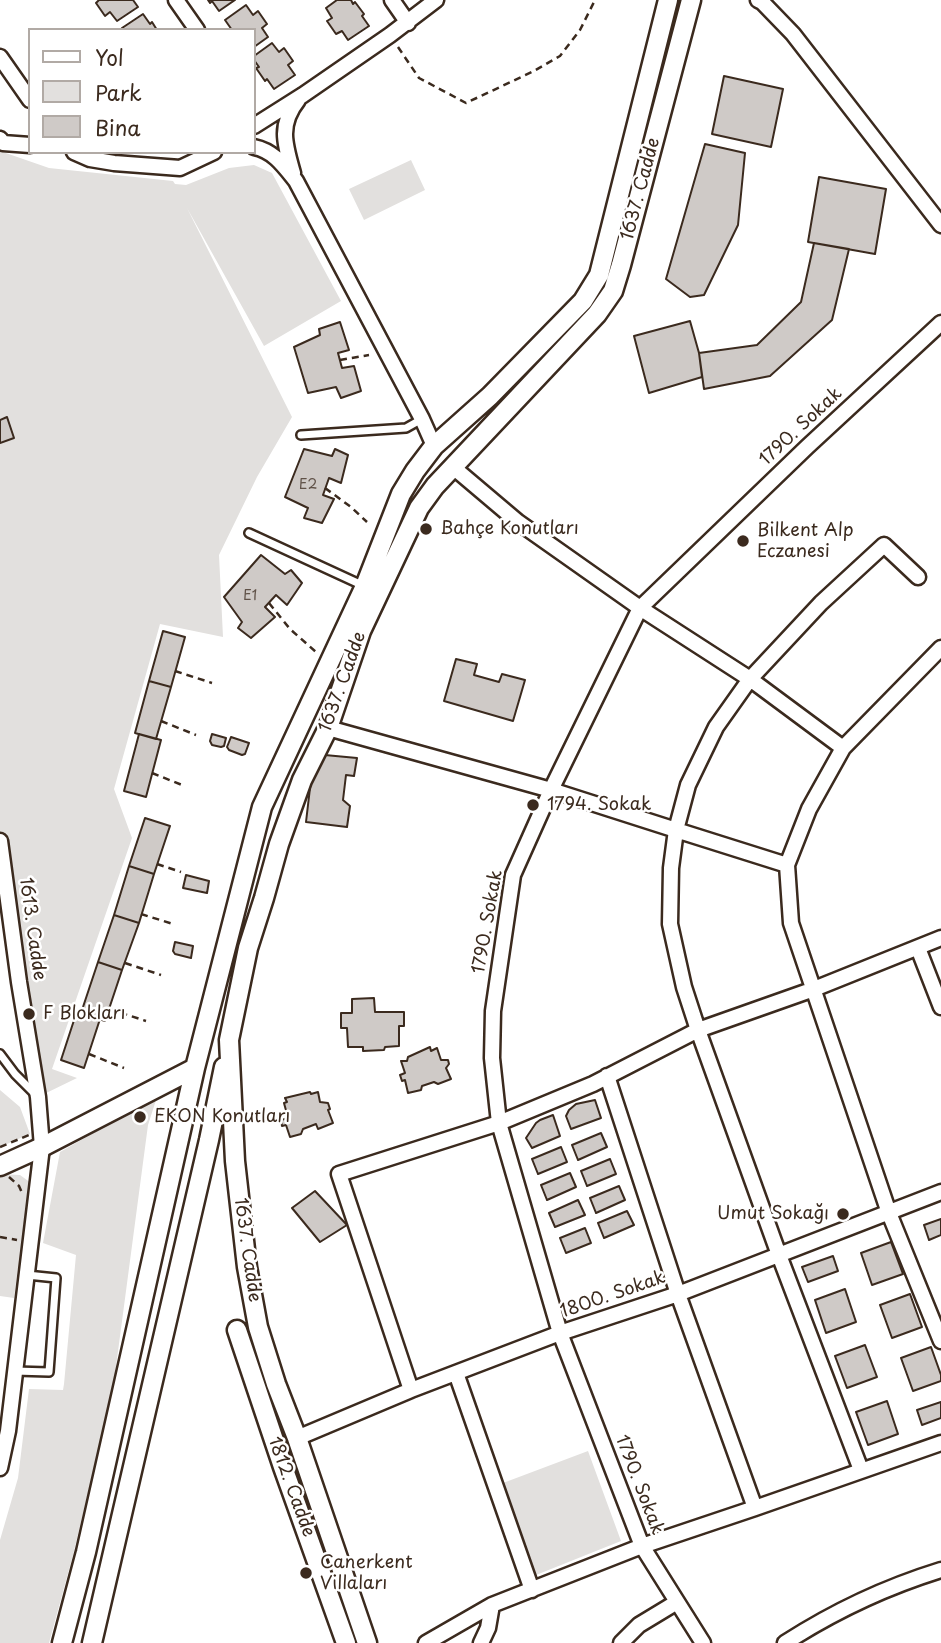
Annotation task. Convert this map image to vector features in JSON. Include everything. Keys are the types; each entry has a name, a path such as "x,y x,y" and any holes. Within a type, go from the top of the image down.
{"street":[{"path":"176,0 196,28"},
{"path":"392,0 408,23"},
{"path":"256,119 303,95 408,23 436,0"},
{"name":"1637. Cadde","path":"62,1643 86,1552 195,1068 262,807 365,586 401,494 415,471 435,446 490,396 583,301 599,275 668,0"},
{"name":"1637. Cadde","path":"297,1437 258,1327 247,1267 235,1161 229,1040 248,948 279,844 302,780 328,728 361,631 419,508 435,486 597,314 613,291 691,0"},
{"path":"758,0 793,34 941,225"},
{"path":"0,57 28,97"},
{"path":"303,95 291,109 285,125 285,145 296,181 435,446 453,467 518,522 640,608 750,679 843,748"},
{"path":"0,139 4,143 28,145"},
{"path":"256,147 264,149 278,159 296,181"},
{"path":"79,154 114,163 180,168 210,154"},
{"name":"1790. Sokak","path":"703,1643 642,1546 560,1333 499,1123 492,1058 493,1011 513,874 640,608 941,323"},
{"path":"861,1470 779,1255 684,987 670,924 671,868 676,830 688,785 716,727 750,679 821,603 884,545 918,577"},
{"path":"941,648 843,748 809,809 787,865 790,923 889,1213 941,1341"},
{"path":"328,728 551,790 787,865"},
{"name":"1613. Cadde","path":"0,841 38,1097 27,1275 0,1468"},
{"path":"411,1390 339,1174 499,1123 593,1084 698,1030 814,989 941,938"},
{"path":"918,948 941,1007"},
{"path":"92,1643 206,1154 229,1040"},
{"path":"1,1171 36,1141 195,1068"},
{"path":"607,1076 678,1294 755,1508"},
{"name":"1800. Sokak","path":"297,1437 560,1333 678,1294 941,1192"},
{"name":"1812. Cadde","path":"237,1330 346,1643"},
{"path":"456,1373 532,1590"},
{"path":"276,1446 297,1437"},
{"name":"1812. Cadde","path":"297,1437 367,1643"},
{"path":"426,1643 492,1605 642,1546 941,1443"},
{"path":"785,1643 839,1611 941,1570"},
{"path":"621,1643 639,1625 677,1602"},
{"path":"481,1643 488,1628 492,1605"}],"lane":[{"path":"300,435 406,428 422,419"},
{"path":"249,533 365,586"},
{"path":"0,1054 38,1097"},
{"path":"15,1371 49,1372 56,1278 27,1275"}],"path":[{"path":"390,35 419,78 466,103 561,56 580,30 594,0"},
{"path":"340,360 369,355"},
{"path":"325,488 367,522"},
{"path":"269,603 290,629 316,652"},
{"path":"176,671 212,683"},
{"path":"162,722 196,735"},
{"path":"152,773 182,785"},
{"path":"158,864 181,872"},
{"path":"141,914 173,924"},
{"path":"125,963 161,975"},
{"path":"109,1009 146,1021"},
{"path":"89,1054 124,1068"},
{"path":"0,1147 36,1141"},
{"path":"1,1171 19,1186 23,1195"},
{"path":"0,1237 18,1240"}],"green space":[{"path":"0,151 49,168 173,181 175,184 186,185 229,168 254,165 272,173 341,301 264,346 187,208 292,417 257,477 219,555 223,637 160,624 114,789 132,838 52,1069 77,1078 38,1097 0,833"},
{"path":"411,160 425,190 364,220 349,189"},
{"path":"0,1090 20,1107 30,1134 0,1147"},
{"path":"157,1097 148,1125 113,1389 49,1643 0,1643 0,1540 18,1478 29,1389 63,1390 64,1384 76,1255 43,1243 60,1152"},
{"path":"0,1174 20,1175 31,1183 24,1263 18,1267 14,1298 0,1296"},
{"path":"588,1451 621,1541 536,1575 503,1483"}],"building":[{"path":"99,0 133,0 138,7 117,21 110,12 105,16 96,3"},
{"path":"208,0 235,0 219,11 212,1 210,3"},
{"path":"337,0 351,0 353,4 355,2 369,26 348,40 342,31 336,34 327,21 332,18 326,8"},
{"path":"246,5 253,15 258,11 267,24 262,28 268,37 256,46 256,28 231,28 225,20"},
{"path":"143,14 156,28 122,28"},
{"path":"272,43 279,52 284,48 293,61 288,65 295,75 274,89 256,68 259,67 256,55"},
{"path":"724,76 783,89 771,147 712,134"},
{"path":"705,144 745,153 738,225 704,295 690,297 666,279"},
{"path":"819,177 886,189 875,254 808,242"},
{"path":"814,243 849,249 832,320 770,376 704,389 699,353 757,345 801,302"},
{"path":"690,321 702,377 649,393 634,336"},
{"path":"340,322 349,350 338,353 342,368 354,366 361,391 341,398 336,387 308,393 294,347 320,335 319,329"},
{"path":"7,417 14,438 0,443 0,420"},
{"path":"304,449 332,456 335,449 348,455 341,483 329,478 323,495 334,499 322,523 304,518 308,508 285,497"},
{"path":"261,555 285,574 291,570 302,583 287,605 276,595 265,607 275,617 251,638 238,628 242,622 224,597"},
{"path":"163,631 185,637 171,687 149,681"},
{"path":"456,659 477,664 474,675 499,682 502,674 525,680 513,721 444,701"},
{"path":"149,681 171,687 156,739 135,733"},
{"path":"139,734 161,740 146,797 124,791"},
{"path":"212,734 226,738 224,746 212,745"},
{"path":"231,737 249,743 245,754 229,750 227,747"},
{"path":"314,754 357,758 354,776 346,775 343,800 350,806 347,827 306,822"},
{"path":"145,818 170,826 154,874 129,866"},
{"path":"129,866 154,874 139,923 114,915"},
{"path":"186,875 209,881 207,893 183,888"},
{"path":"114,915 139,923 122,970 98,962"},
{"path":"175,942 193,946 191,958 175,954"},
{"path":"98,962 122,970 105,1021 81,1013"},
{"path":"374,998 375,1012 404,1012 404,1026 399,1026 399,1046 363,1051 363,1047 348,1047 347,1028 341,1028 341,1013 352,1013 352,999"},
{"path":"77,1011 100,1019 84,1068 61,1060"},
{"path":"430,1047 431,1051 437,1048 441,1060 448,1060 446,1068 451,1079 438,1084 434,1082 422,1086 421,1090 408,1093 405,1080 402,1081 400,1075 405,1073 401,1061 407,1061 408,1057"},
{"path":"318,1092 320,1102 328,1103 333,1123 318,1129 316,1124 303,1129 301,1134 290,1137 281,1120 288,1118 285,1098"},
{"path":"595,1100 601,1118 571,1129 566,1116 569,1110 576,1104"},
{"path":"553,1115 560,1136 532,1148 526,1138 536,1123"},
{"path":"601,1133 607,1147 578,1160 572,1145"},
{"path":"561,1147 567,1162 538,1174 532,1159"},
{"path":"610,1159 616,1174 587,1186 581,1171"},
{"path":"570,1173 576,1187 547,1200 541,1185"},
{"path":"619,1186 625,1200 596,1213 590,1198"},
{"path":"315,1191 347,1225 320,1242 292,1208"},
{"path":"578,1200 585,1215 555,1227 549,1213"},
{"path":"627,1211 634,1225 604,1238 598,1223"},
{"path":"941,1219 941,1235 929,1240 924,1225"},
{"path":"585,1228 591,1243 566,1253 560,1238"},
{"path":"891,1242 903,1274 872,1285 861,1253"},
{"path":"833,1256 838,1271 808,1282 802,1267"},
{"path":"845,1289 856,1322 826,1333 815,1300"},
{"path":"910,1294 922,1327 892,1338 880,1305"},
{"path":"865,1345 877,1377 847,1388 835,1356"},
{"path":"931,1347 941,1381 913,1391 901,1358"},
{"path":"887,1401 898,1434 868,1445 856,1412"},
{"path":"941,1402 941,1418 922,1425 917,1410"}],"place":[{"name":"Bahçe Konutları","path":"426,529"},
{"name":"Bilkent Alp Eczanesi","path":"743,541"},
{"name":"1794. Sokak","path":"533,805"},
{"name":"F Blokları","path":"29,1014"},
{"name":"EKON Konutları","path":"140,1117"},
{"name":"Umut Sokağı","path":"843,1214"},
{"name":"Canerkent Villaları","path":"306,1573"}]}
